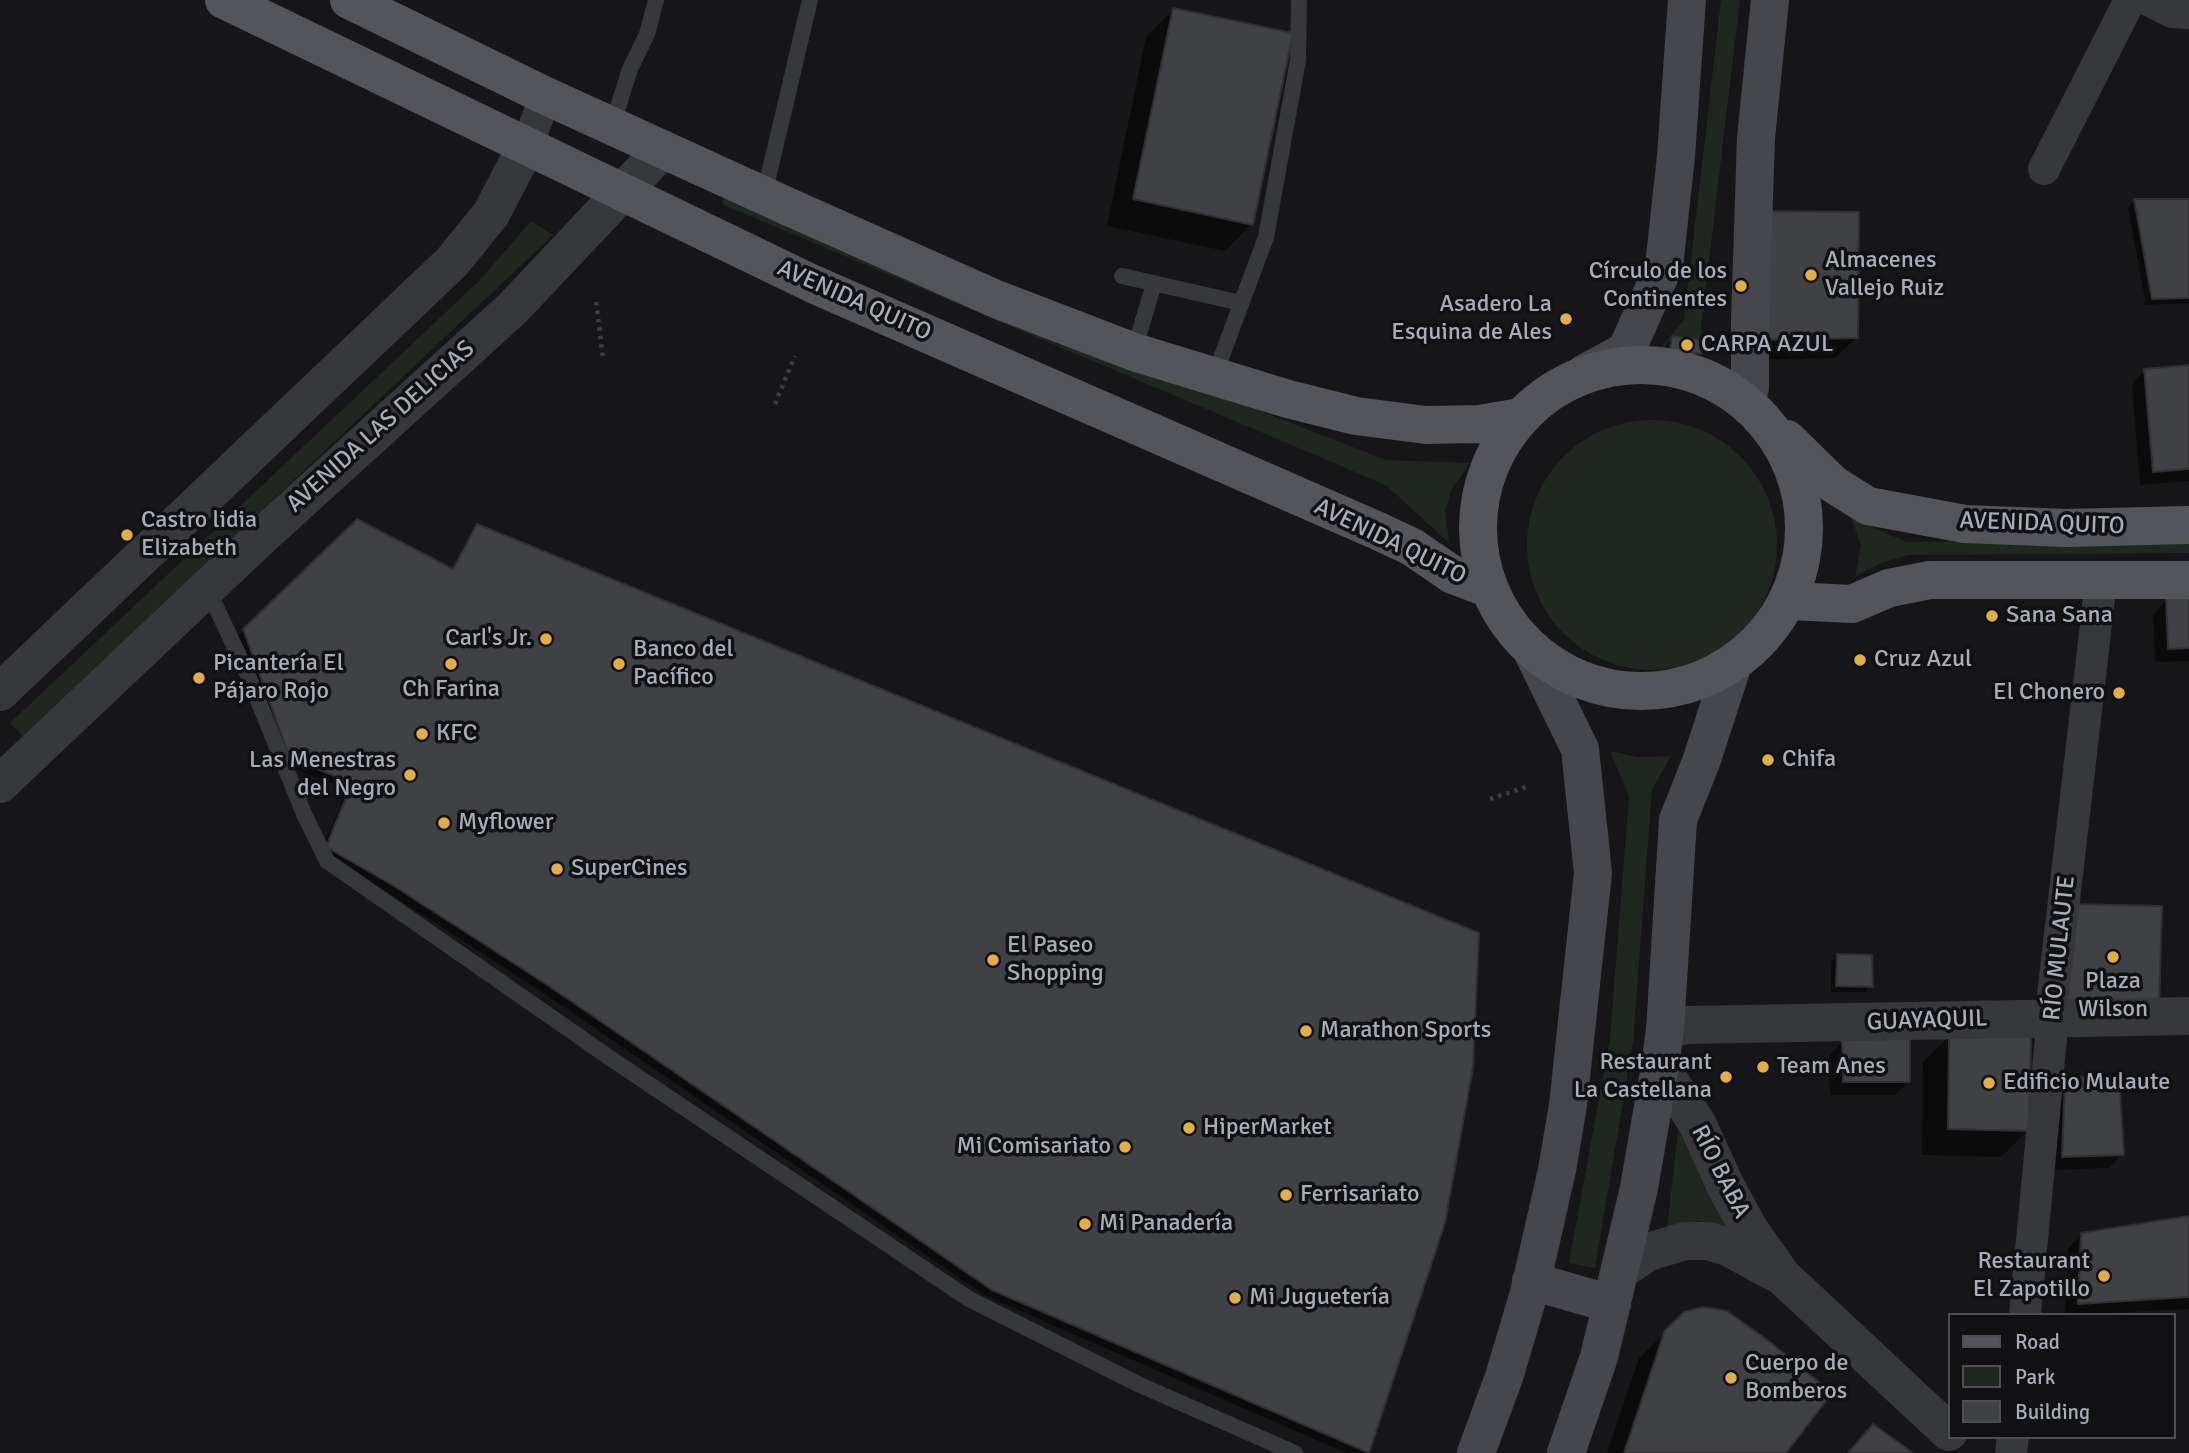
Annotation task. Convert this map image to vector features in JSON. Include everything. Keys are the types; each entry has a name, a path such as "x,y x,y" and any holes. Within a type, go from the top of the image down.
{"main road":[{"name":"AVENIDA QUITO","path":"224,0 262,8 527,145 813,284 1378,531 1412,547 1453,575 1490,589"},
{"path":"349,0 546,96 764,195 996,299 1134,352 1288,399 1368,418 1426,425 1480,424 1520,417"},
{"path":"1687,0 1676,156 1664,266 1626,351 1550,391 1520,417 1497,451 1488,470 1480,499 1477,529 1481,560 1490,589 1507,622 1531,649 1576,679 1629,692 1683,688 1732,667 1766,638 1790,601 1806,538 1796,473 1754,409 1750,388 1756,138 1770,0"},
{"path":"1585,373 1641,363 1697,374 1754,409"},
{"name":"AVENIDA QUITO","path":"1754,409 1833,484 1868,506 1965,524 2066,528 2189,526"},
{"path":"1790,601 1852,604 1889,588 1930,580 2189,580"},
{"path":"1476,1453 1504,1377 1531,1281 1557,1170 1568,1105 1593,873 1580,749 1531,649"},
{"path":"1566,1453 1599,1357 1639,1188 1662,1048 1678,820 1701,762 1732,667"},
{"path":"1531,1281 1616,1287"}],"street":[{"path":"2044,169 2130,0"},
{"path":"2148,0 2172,12 2189,13"},
{"path":"0,692 452,262 491,214 527,145 546,96"},
{"name":"AVENIDA LAS DELICIAS","path":"1,781 207,587 513,308 663,149"},
{"name":"RÍO MULAUTE","path":"2025,1313 2053,995 2101,581"},
{"name":"GUAYAQUIL","path":"1662,1048 1687,1026 2189,1016"},
{"name":"RÍO BABA","path":"1662,1048 1726,1187 1749,1229 1782,1276 1948,1431"},
{"name":"RÍO BABA","path":"1616,1287 1648,1252 1685,1241 1708,1241 1728,1247 1782,1276"},
{"path":"1957,1439 1972,1453"}],"lane":[{"path":"612,126 629,69 647,34 656,0"},
{"path":"764,195 810,0"},
{"path":"1214,377 1265,237 1298,60 1299,0"},
{"path":"1122,276 1241,303"},
{"path":"1134,352 1154,283"},
{"path":"207,587 247,673 304,814 327,862 610,1058 969,1299 1140,1385 1295,1453"}],"path":[{"path":"597,302 603,358"},
{"path":"775,404 795,356"},
{"path":"1490,799 1530,786"}],"green space":[{"path":"1721,0 1740,0 1701,327 1705,354 1701,354 1661,348 1684,320"},
{"path":"725,191 1140,364 1386,460 1470,463 1452,489 1445,510 1449,543 1386,485 722,204"},
{"path":"531,221 553,235 23,736 10,723 480,280"},
{"path":"1652,420 1700,430 1721,441 1740,457 1756,476 1767,497 1777,545 1767,593 1756,614 1740,633 1721,649 1700,660 1652,670 1604,660 1583,649 1564,633 1548,614 1537,593 1527,545 1537,497 1548,476 1564,457 1583,441 1604,430"},
{"path":"1851,518 1907,542 2189,540 2189,553 1909,555 1881,563 1855,577 1861,545"},
{"path":"1610,751 1637,757 1671,756 1652,789 1633,1042 1595,1268 1569,1263 1610,1038 1629,796"},
{"path":"1679,1123 1728,1228 1698,1221 1667,1228"}],"building":[{"path":"1173,8 1293,33 1253,225 1133,199"},
{"path":"2134,199 2189,199 2189,298 2152,299"},
{"name":"Almacenes Vallejo Ruiz","path":"1766,211 1859,212 1858,338 1762,340"},
{"name":"CARPA AZUL","path":"1672,336 1703,340 1701,354 1670,350"},
{"path":"2189,365 2189,469 2153,472 2144,369"},
{"name":"El Paseo Shopping","path":"357,519 453,569 477,524 1479,933 1473,1067 1445,1223 1369,1453 992,1290 549,986 394,886 326,847 352,783 290,758 243,629"},
{"path":"2189,597 2189,648 2168,649 2166,598"},
{"name":"Plaza Wilson","path":"2067,904 2162,906 2159,1011 2065,1007"},
{"path":"1837,954 1872,955 1873,987 1836,986"},
{"name":"Edificio Mulaute","path":"1949,1034 2031,1036 2029,1131 1948,1129"},
{"path":"1842,1039 1910,1039 1910,1082 1843,1082"},
{"path":"2119,1076 2124,1155 2062,1157 2065,1077"},
{"path":"2189,1216 2189,1297 2078,1304 2081,1233"},
{"name":"Cuerpo de Bomberos","path":"1703,1307 1727,1311 1832,1393 1786,1453 1624,1453 1665,1330 1684,1312"},
{"path":"1873,1424 1913,1453 1848,1453"}],"place":[{"name":"Almacenes Vallejo Ruiz","path":"1811,275"},
{"name":"Círculo de los Continentes","path":"1741,286"},
{"name":"Asadero La Esquina de Ales","path":"1566,319"},
{"name":"CARPA AZUL","path":"1687,345"},
{"name":"Castro lidia Elizabeth","path":"127,535"},
{"name":"Sana Sana","path":"1992,616"},
{"name":"Carl's Jr.","path":"546,639"},
{"name":"Cruz Azul","path":"1860,660"},
{"name":"Ch Farina","path":"451,664"},
{"name":"Banco del Pacífico","path":"619,664"},
{"name":"Picantería El Pájaro Rojo","path":"199,678"},
{"name":"El Chonero","path":"2119,693"},
{"name":"KFC","path":"422,734"},
{"name":"Chifa","path":"1768,760"},
{"name":"Las Menestras del Negro","path":"410,775"},
{"name":"Myflower","path":"444,823"},
{"name":"SuperCines","path":"557,869"},
{"name":"Plaza Wilson","path":"2113,957"},
{"name":"El Paseo Shopping","path":"993,960"},
{"name":"Marathon Sports","path":"1306,1031"},
{"name":"Team Anes","path":"1763,1067"},
{"name":"Restaurant La Castellana","path":"1726,1077"},
{"name":"Edificio Mulaute","path":"1989,1083"},
{"name":"HiperMarket","path":"1189,1128"},
{"name":"Mi Comisariato","path":"1125,1147"},
{"name":"Ferrisariato","path":"1286,1195"},
{"name":"Mi Panadería","path":"1085,1224"},
{"name":"Restaurant El Zapotillo","path":"2104,1276"},
{"name":"Mi Juguetería","path":"1235,1298"},
{"name":"Cuerpo de Bomberos","path":"1731,1378"}]}
